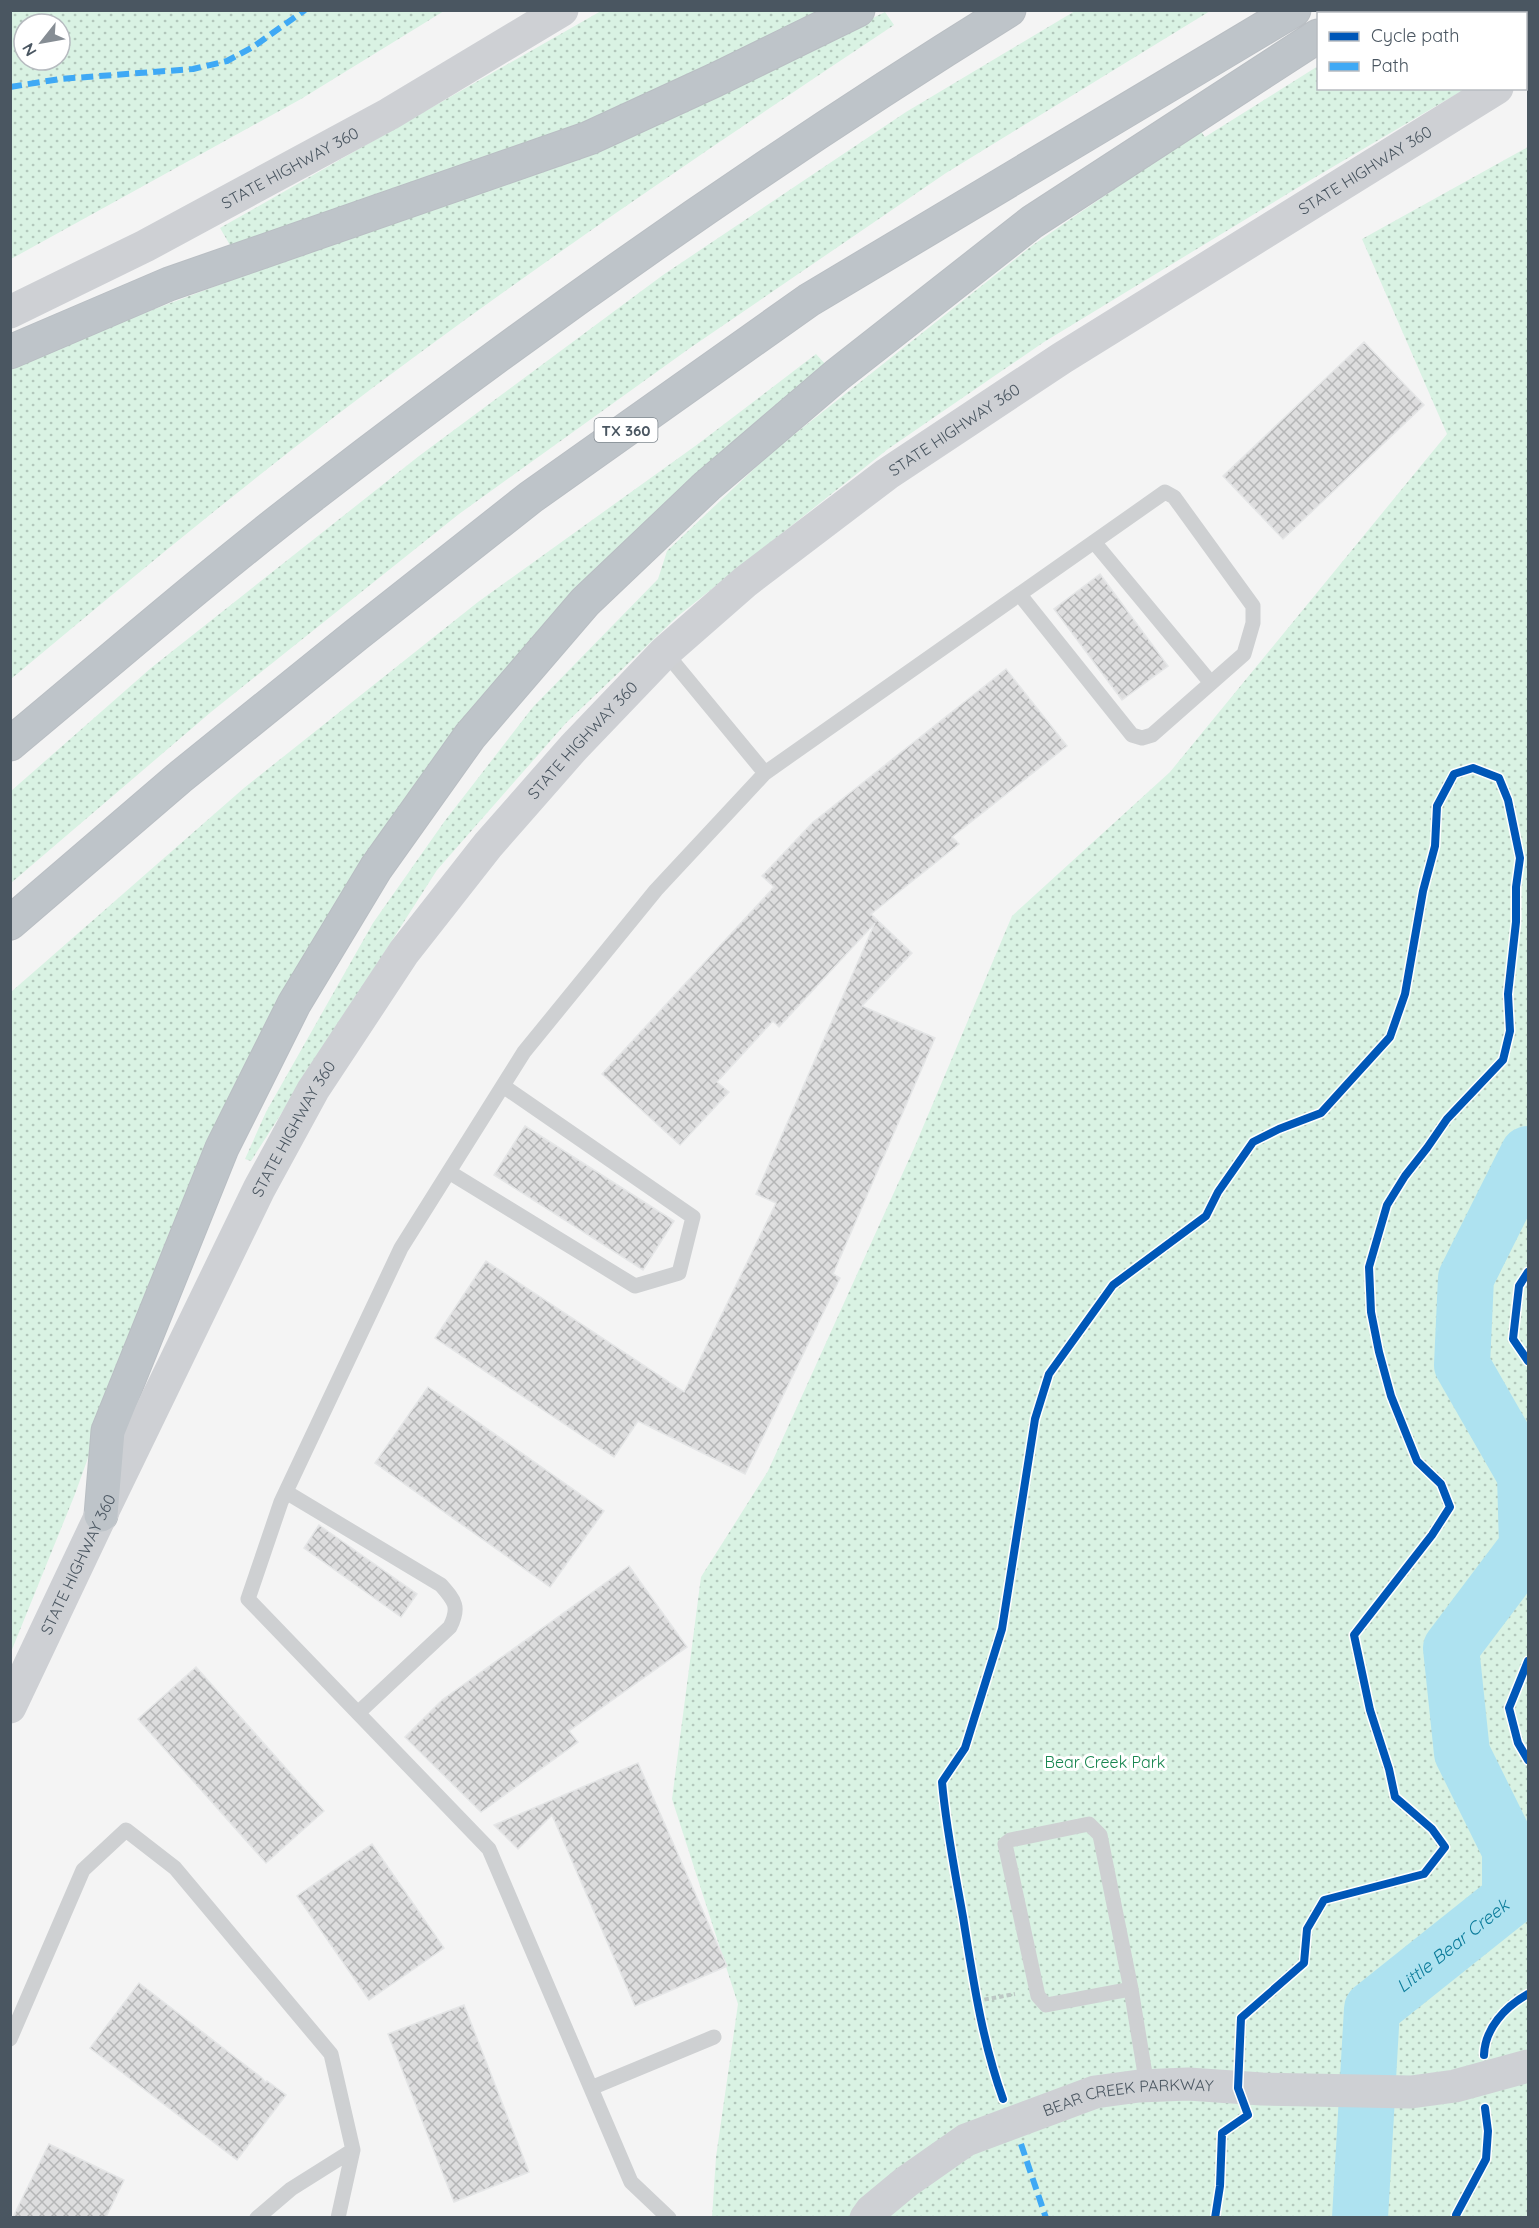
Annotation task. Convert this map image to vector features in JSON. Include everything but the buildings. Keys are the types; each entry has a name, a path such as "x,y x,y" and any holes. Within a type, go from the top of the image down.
{"highway":[{"path":"10,351 169,284 589,138 858,10"},
{"path":"10,744 312,496 483,367 678,227 917,68 1009,10"},
{"name":"TX 360","path":"10,923 179,778 356,635 550,484 809,300 1294,10"},
{"path":"101,1515 108,1431 222,1148 294,1004 376,868 470,736 585,602 707,486 837,375 1032,222 1317,37"}],"main road":[{"name":"STATE HIGHWAY 360","path":"10,312 145,246 389,114 562,10"},
{"name":"STATE HIGHWAY 360","path":"10,1707 259,1189 313,1090 404,952 488,845 574,747 665,652 745,582 887,474 1062,357 1494,90"},
{"name":"BEAR CREEK PARKWAY","path":"866,2217 906,2182 966,2140 1095,2092 1188,2084 1262,2089 1411,2092 1455,2085 1528,2066"}],"lane":[{"path":"669,2217 631,2182 489,1849 248,1599 286,1492 401,1248 524,1052 656,890 765,773 1166,492 1174,498 1252,606 1253,622 1244,654 1152,735 1142,738 1132,735 1020,595"},
{"path":"1094,542 1211,683"},
{"path":"665,652 765,773"},
{"path":"449,1172 635,1286 680,1273 693,1217 503,1086"},
{"path":"286,1492 441,1585 453,1599 457,1614 450,1627 358,1713"},
{"path":"1131,1989 1046,2005 1038,1996 1005,1844 1010,1840 1089,1824 1100,1835 1131,1989 1147,2086"},
{"path":"10,2040 83,1870 126,1830 176,1868 331,2054 353,2150 339,2217"},
{"path":"591,2088 714,2037"},
{"path":"257,2217 291,2189 353,2150"}],"path":[{"path":"975,1991 978,2005 1036,1989"},
{"path":"1456,2217 1461,2206"}],"green space":[{"path":"11,10 444,10 301,99 11,259"},
{"path":"601,11 821,11 649,95 563,131 230,245 220,228"},
{"path":"1075,11 1210,11 946,173 690,348 459,514 211,712 11,883 11,791 151,668 419,456 663,275 906,112"},
{"path":"1528,11 1528,51 1527,12 1406,12"},
{"path":"885,12 894,25 654,187 417,355 262,473 11,679 11,369 96,331 301,254 510,183 634,136"},
{"path":"1317,67 1317,90 1463,90 1044,342 888,449 678,616 566,723 437,870 251,1161 245,1159 266,1112 373,923 444,822 533,707 658,579 667,551 772,452 1033,245 1200,130 1205,137"},
{"name":"Bear Creek Park","path":"1528,147 1528,2217 712,2217 716,2157 738,2004 672,1799 701,1577 768,1471 915,1146 1012,916 1170,772 1447,434 1362,239"},
{"path":"816,354 827,366 553,618 225,1110 169,1233 75,1494 11,1652 11,992 244,788 478,602 698,444"}],"waterway":[{"name":"Little Bear Creek","path":"1360,2218 1372,2009 1510,1899 1510,1850 1462,1753 1451,1648 1527,1547 1525,1475 1462,1365 1466,1278 1528,1154"}],"marked path":[{"path":"10,87 60,79 193,69 227,61 253,47 305,10"},
{"path":"1021,2144 1046,2218"}],"cycle path":[{"path":"1003,2099 989,2055 979,2009 951,1850 942,1782 965,1748 1002,1629 1035,1419 1049,1374 1113,1285 1206,1216 1218,1192 1253,1142 1321,1113 1390,1037 1405,994 1423,891 1435,846 1437,806 1454,774 1473,768 1499,778 1508,800 1520,858 1508,994 1510,1031 1503,1060 1447,1119 1405,1176 1387,1205 1369,1267 1371,1312 1391,1396 1417,1461 1441,1484 1450,1507 1432,1535 1354,1635 1370,1710 1389,1769 1395,1797 1432,1829 1445,1847 1424,1874 1324,1900 1307,1929 1304,1963 1241,2018 1238,2088 1248,2115 1222,2133 1220,2186 1215,2218"},
{"path":"1528,1272 1519,1286 1513,1339 1528,1361"},
{"path":"1528,1661 1509,1708 1518,1743 1528,1760"},
{"path":"1484,2055 1492,2027 1504,2012 1528,1994"},
{"path":"1457,2218 1456,2215 1486,2159 1488,2131 1485,2108"}]}
